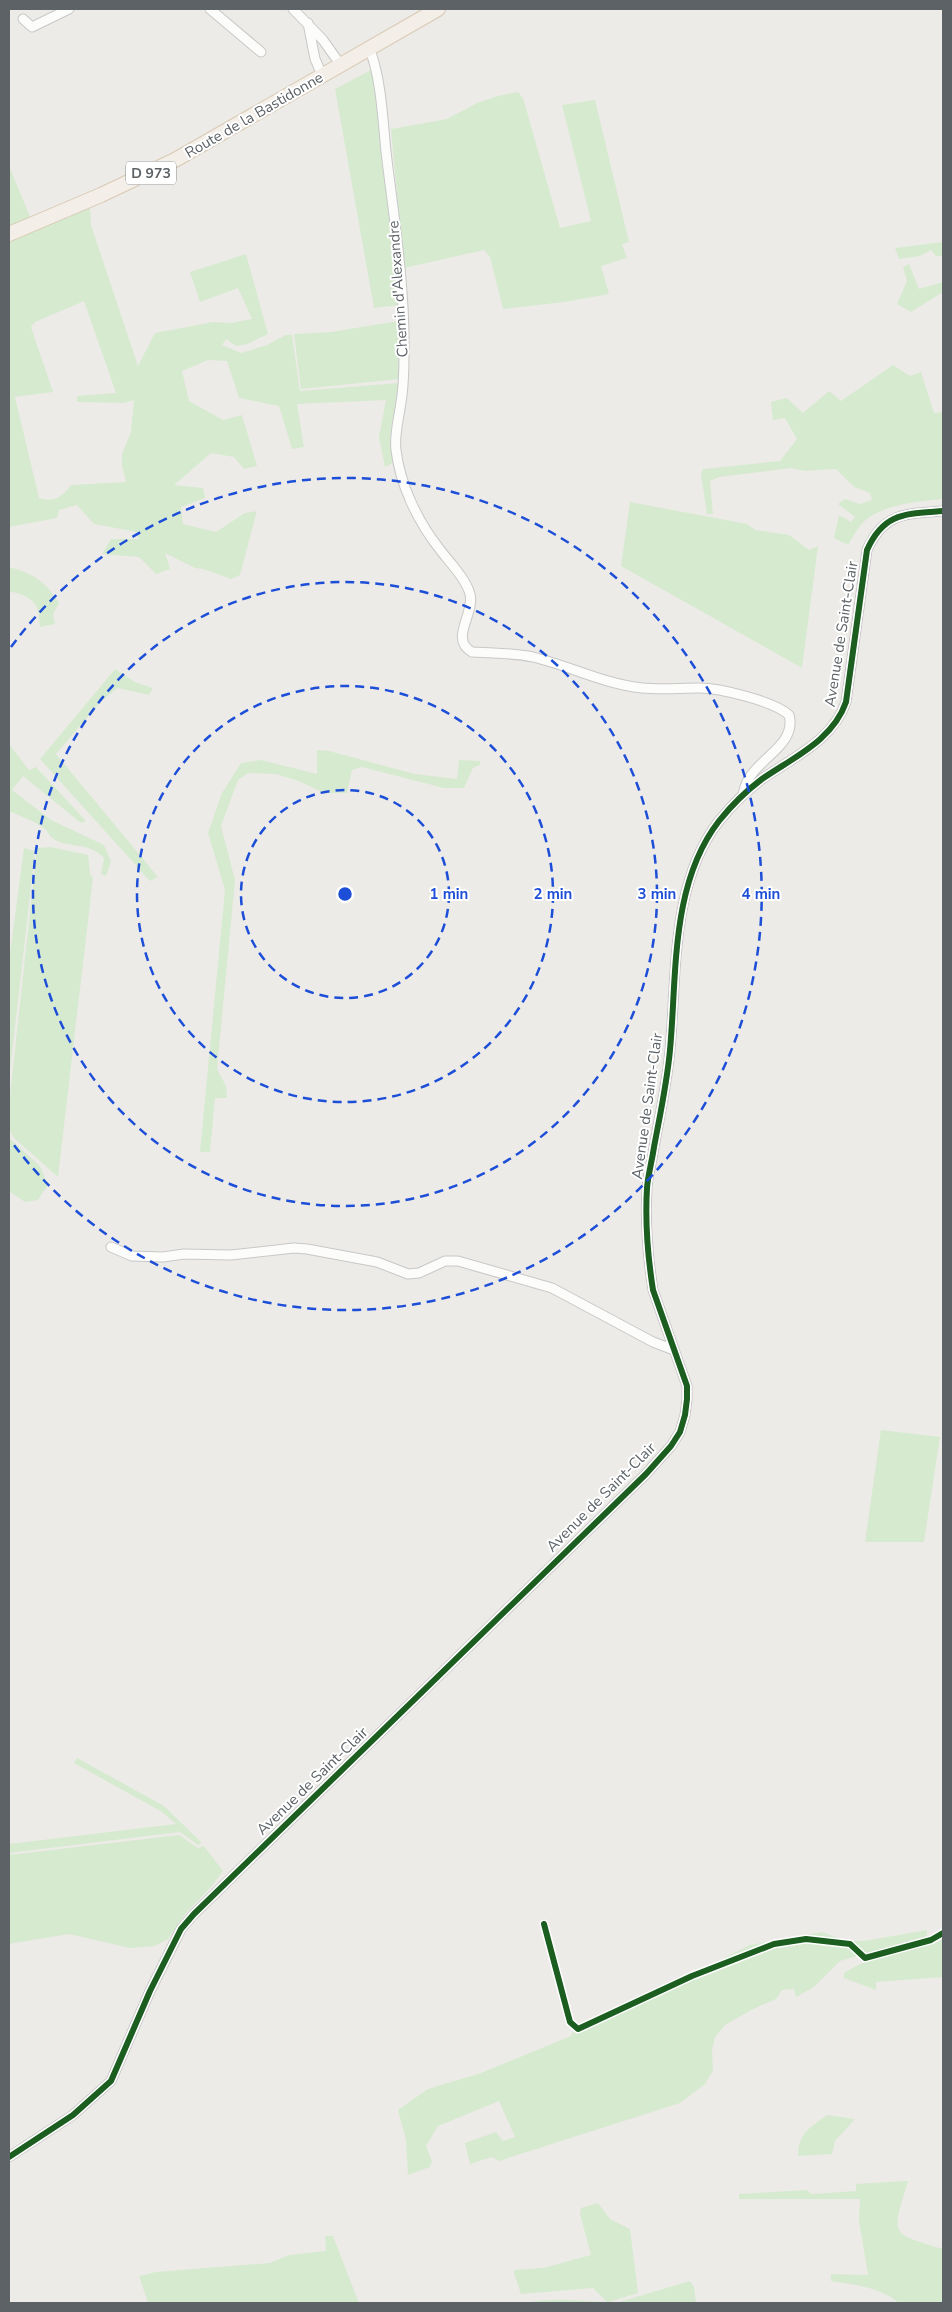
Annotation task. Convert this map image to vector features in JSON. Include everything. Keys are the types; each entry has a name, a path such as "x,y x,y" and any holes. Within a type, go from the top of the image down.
{"main road":[{"name":"Route de la Bastidonne","path":"9,234 152,172 438,9"}],"street":[{"path":"23,19 32,28 69,9"},
{"path":"210,9 261,52"},
{"path":"293,9 308,22 340,64"},
{"path":"308,22 315,59 322,75"},
{"name":"Chemin d'Alexandre","path":"369,48 382,116 403,313 403,387 396,426 396,452 402,478 412,504 436,545 463,581 469,593 471,603 462,634 462,642 472,652 518,654 613,682 642,688 701,688 716,690 782,709 789,715 790,729 771,756 748,779 742,795"},
{"name":"Avenue de Saint-Clair","path":"9,2157 73,2115 111,2081 141,2009 181,1929 194,1914 646,1474 671,1446 680,1432 685,1415 687,1386 652,1282 647,1187 669,1062 676,961 687,885 703,846 718,822 742,795 822,738 834,727 841,716 846,702 867,550 874,533 897,517 913,513 943,511"},
{"path":"111,1247 132,1256 163,1257 193,1254 231,1255 294,1248 307,1249 378,1262 408,1274 419,1272 445,1261 458,1261 552,1288 653,1342 674,1350"}],"green space":[{"path":"373,69 400,305 374,308 335,89"},
{"path":"518,92 523,98 560,228 591,221 562,105 595,100 629,242 622,244 627,258 601,266 609,294 564,302 503,309 490,257 484,250 404,268 391,129 447,119 477,103"},
{"path":"9,166 31,219 9,228"},
{"path":"90,208 91,225 138,366 155,333 213,322 231,323 252,319 238,288 200,302 190,272 246,254 268,334 247,344 236,346 226,339 222,345 241,353 267,345 286,335 292,335 300,391 399,383 391,429 395,462 385,467 379,437 386,400 297,404 304,447 292,449 279,406 239,398 227,361 208,360 182,371 189,401 223,420 242,415 257,466 244,469 234,457 211,453 174,485 203,488 205,498 181,507 183,524 216,532 245,513 257,511 240,575 231,579 195,568 165,553 170,569 156,574 139,557 102,554 111,539 139,539 137,532 94,524 77,505 59,510 57,518 9,527 9,240","holes":["84,301 116,393 77,396 77,402 124,403 134,400 131,432 122,454 122,466 126,482 71,485 57,498 49,500 39,498 15,397 53,392 31,327 35,322"]},
{"path":"943,242 943,256 936,256 931,250 920,256 899,259 895,248"},
{"path":"909,264 919,289 943,282 943,292 911,312 897,304 907,281 903,267"},
{"path":"399,321 400,379 301,389 294,334 331,332"},
{"path":"893,365 910,376 921,372 934,413 943,412 943,499 913,502 884,510 861,524 848,545 834,538 839,515 851,522 855,517 838,504 845,499 860,504 872,500 870,493 854,487 836,469 805,471 791,468 719,477 710,481 713,514 707,514 701,474 703,469 780,461 797,439 785,418 773,420 771,402 787,398 803,413 829,391 841,401"},
{"path":"630,502 747,524 755,530 789,535 809,550 818,546 802,668 621,566"},
{"path":"9,567 32,575 49,589 59,603 53,614 55,624 40,627 37,607 34,603 22,595 9,592"},
{"path":"115,669 135,682 153,688 149,695 118,688 102,700 56,754 158,877 150,881 40,759"},
{"path":"9,744 29,770 36,767 86,821 81,823 23,776 12,790 51,820 104,845 111,861 106,876 101,874 104,858 97,852 57,841 40,825 9,811"},
{"path":"317,750 329,751 415,774 457,779 459,760 480,761 480,765 473,768 464,788 444,788 362,767 352,770 347,793 324,793 299,781 276,774 248,773 238,780 221,826 235,880 217,1069 226,1086 227,1098 215,1098 210,1152 200,1152 225,890 208,833 222,793 241,763 261,760 317,774"},
{"path":"51,847 88,855 90,874 93,878 58,1177 14,1138 9,1129 9,1104 37,848"},
{"path":"24,848 35,851 9,1080 9,961"},
{"path":"9,1138 40,1166 48,1185 38,1200 25,1202 9,1191"},
{"path":"881,1430 940,1437 924,1542 865,1542"},
{"path":"77,1758 164,1806 202,1843 198,1845 180,1832 9,1853 9,1844 176,1824 162,1812 74,1763"},
{"path":"179,1835 198,1848 204,1846 223,1871 211,1887 185,1914 168,1939 155,1946 130,1948 69,1934 9,1944 9,1855"},
{"path":"927,1930 927,1936 840,1961 814,1987 796,1997 794,1989 782,1990 776,1999 751,2010 725,2025 715,2037 712,2050 713,2071 705,2084 680,2103 499,2161 492,2157 470,2164 465,2143 496,2132 503,2141 515,2137 499,2101 438,2126 426,2146 432,2161 430,2167 408,2175 406,2140 398,2110 428,2089 481,2073 571,2036 575,2028 654,1993 750,1945 822,1932 846,1941 864,1941"},
{"path":"943,1938 943,1977 876,1982 876,1990 844,1978 844,1973 867,1961"},
{"path":"827,2115 855,2119 835,2141 832,2154 798,2156 800,2142 806,2132"},
{"path":"908,2181 899,2212 899,2229 904,2235 912,2239 943,2249 943,2303 899,2303 884,2293 875,2290 831,2281 831,2274 868,2275 859,2221 860,2199 739,2199 739,2194 807,2190 811,2194 856,2191 856,2184"},
{"path":"598,2203 610,2219 630,2229 638,2293 609,2302 616,2303 526,2303 556,2300 607,2302 593,2288 521,2294 514,2273 514,2270 543,2268 591,2255 580,2214 581,2208"},
{"path":"325,2236 333,2236 359,2303 148,2303 139,2276 156,2272 270,2263 289,2255 326,2251"},
{"path":"690,2281 694,2287 696,2303 616,2303"}],"cycle path":[{"path":"9,2157 73,2115 111,2081 150,1991 181,1929 194,1914 646,1474 671,1446 680,1432 685,1415 687,1386 653,1290 647,1239 646,1201 648,1178 669,1062 679,931 692,873 703,846 719,821 734,804 762,779 799,755 822,737 840,715 846,702 867,550 874,538 881,528 898,517 943,511"},
{"path":"544,1924 570,2022 578,2029 692,1976 774,1944 806,1939 850,1944 865,1958 931,1940 943,1933"}]}
